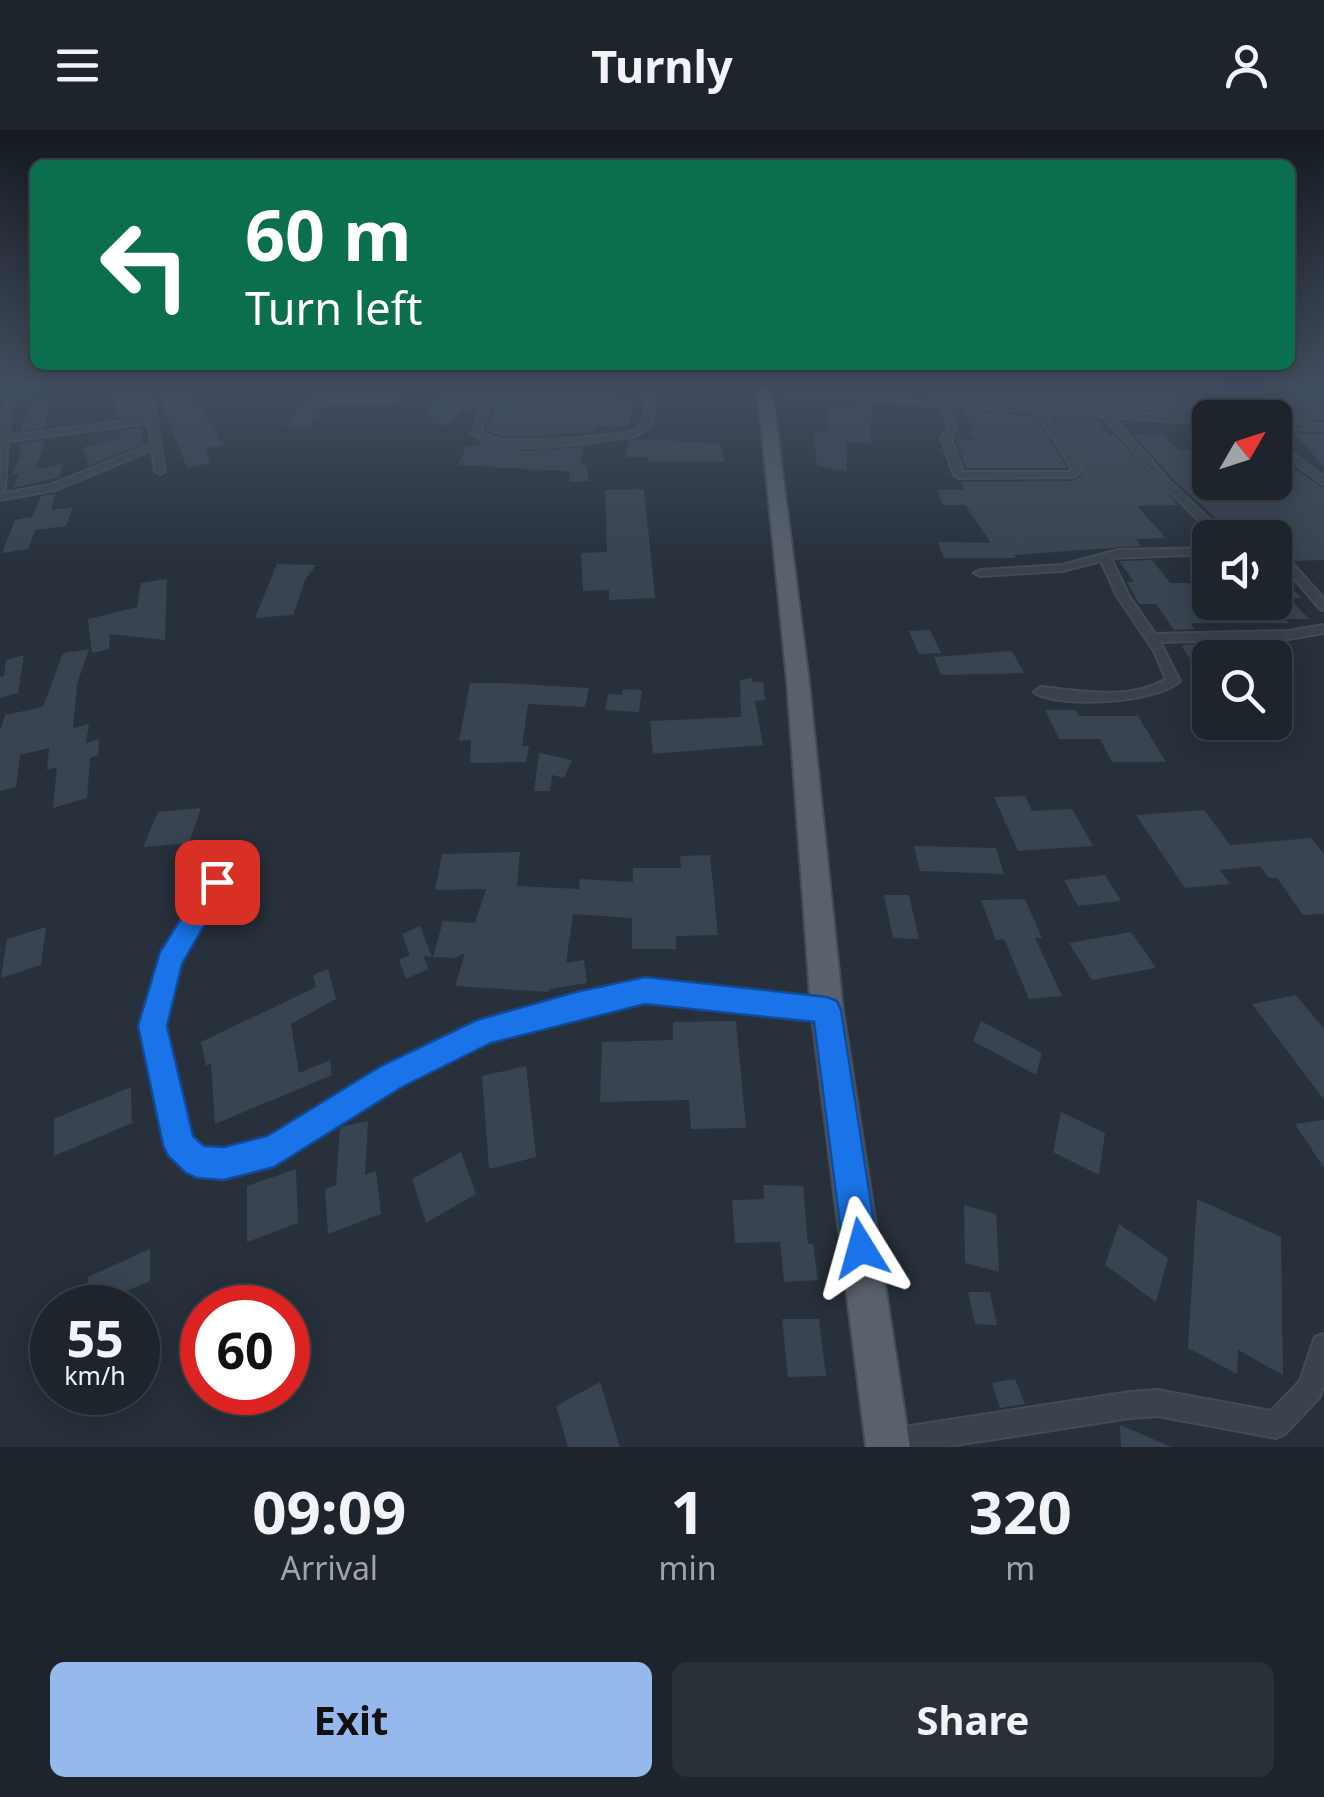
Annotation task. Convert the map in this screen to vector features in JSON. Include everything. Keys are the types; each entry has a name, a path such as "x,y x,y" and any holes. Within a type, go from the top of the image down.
{"main road":[{"path":"771,444 800,701 827,1010 887,1445"}],"street":[{"path":"0,488 4,444"},
{"path":"948,444 958,474 1071,476 1077,470 1062,444"},
{"path":"1132,444 1205,520"},
{"path":"0,497 52,488 156,445 160,471"},
{"path":"1292,457 1324,482"},
{"path":"980,573 1046,570 1150,550 1192,551"},
{"path":"1041,692 1100,697 1170,685 1174,677 1123,596 1104,556"},
{"path":"1292,569 1324,606"},
{"path":"1152,638 1288,636 1324,629"},
{"path":"217,882 169,960 152,1026 179,1145 197,1162 224,1164 274,1151 392,1076 487,1030 576,1006 645,990 827,1010"},
{"path":"887,1445 1130,1404 1158,1404 1276,1425 1310,1389 1324,1346"}],"building":[{"path":"21,444 44,444 36,469 63,464 60,477 13,488 19,473 12,474"},
{"path":"94,444 140,444 88,466 83,447"},
{"path":"178,444 223,444 205,448 210,463 187,468"},
{"path":"493,444 526,451 583,447 580,465 587,465 589,481 570,482 569,472 565,471 458,465 467,446"},
{"path":"628,444 721,444 724,462 647,461 648,457 626,457"},
{"path":"815,444 846,444 847,472 817,465"},
{"path":"958,444 1053,444 1067,468 966,468"},
{"path":"1068,444 1124,444 1178,505 1137,506 1166,538 1136,539 1141,546 1014,555 1017,558 944,558 938,542 991,543 965,505 943,505 937,490 965,490 960,482 1074,481 1084,473"},
{"path":"1142,444 1172,444 1178,450 1192,450 1192,496"},
{"path":"1304,444 1324,444 1324,467"},
{"path":"1292,471 1300,472 1324,489 1324,560 1292,559 1292,520 1218,520 1196,500 1292,500"},
{"path":"644,489 655,598 609,600 609,590 583,591 581,553 607,552 605,490"},
{"path":"55,494 51,510 73,507 66,526 35,530 28,549 2,553 15,520 32,517 41,496"},
{"path":"1152,560 1170,583 1192,583 1192,620 1289,623 1190,623 1195,629 1174,630 1156,604 1139,604 1127,582 1134,582 1119,561"},
{"path":"277,564 316,565 305,580 293,615 255,618"},
{"path":"167,579 165,640 110,634 109,649 92,653 88,619 137,607 141,583"},
{"path":"1292,601 1309,619 1292,619"},
{"path":"930,630 941,653 919,654 909,631"},
{"path":"1192,645 1192,662 1182,647"},
{"path":"89,649 77,684 73,728 89,724 86,743 99,739 98,755 90,758 87,798 53,808 57,767 47,770 49,748 20,755 16,787 0,791 0,731 5,715 43,707 63,653"},
{"path":"1012,651 1024,673 941,675 934,657"},
{"path":"24,655 18,693 0,698 0,677 4,676 6,660"},
{"path":"752,678 752,682 763,682 765,700 755,701 763,745 653,754 650,721 741,717 740,680"},
{"path":"470,683 589,688 585,707 528,704 522,746 529,746 526,762 470,763 471,740 459,741"},
{"path":"623,689 642,690 639,712 605,710 608,694 622,695"},
{"path":"1045,710 1076,710 1079,716 1138,716 1166,762 1112,762 1100,739 1059,739"},
{"path":"539,753 572,760 564,778 552,775 550,791 534,791"},
{"path":"1025,796 1032,811 1072,809 1093,846 1018,851 994,797"},
{"path":"201,808 189,843 143,847 158,812"},
{"path":"1204,810 1230,845 1311,838 1324,854 1324,914 1303,915 1277,878 1269,878 1260,866 1220,870 1230,884 1185,888 1136,815"},
{"path":"914,846 996,848 1004,874 920,871"},
{"path":"520,852 517,886 579,889 580,879 633,882 633,868 681,868 680,856 710,855 718,935 676,936 676,949 632,949 632,918 573,914 566,963 584,960 587,983 548,992 455,986 465,953 454,958 433,957 443,921 475,923 486,889 435,890 442,854"},
{"path":"1105,875 1121,901 1078,906 1064,880"},
{"path":"884,895 909,895 919,939 893,938"},
{"path":"1025,899 1042,938 1035,938 1062,996 1029,999 1004,939 996,940 981,900"},
{"path":"420,926 432,957 424,956 428,969 406,979 399,960 410,955 402,934"},
{"path":"46,927 41,965 1,978 7,939"},
{"path":"1131,932 1156,968 1092,980 1069,943"},
{"path":"328,969 336,999 291,1024 299,1073 330,1060 332,1075 215,1124 211,1063 206,1066 201,1042 316,987 313,975"},
{"path":"1296,995 1324,1029 1324,1100 1252,1004"},
{"path":"736,1021 746,1128 691,1129 689,1100 600,1102 602,1042 673,1040 673,1022"},
{"path":"981,1021 1042,1053 1036,1075 973,1041"},
{"path":"526,1066 536,1157 489,1169 482,1076"},
{"path":"131,1087 132,1123 54,1156 54,1119"},
{"path":"1061,1112 1105,1133 1099,1175 1053,1152"},
{"path":"1324,1120 1324,1168 1295,1124"},
{"path":"368,1121 365,1175 376,1171 381,1214 328,1234 325,1189 336,1185 340,1127"},
{"path":"461,1152 476,1194 426,1223 412,1179"},
{"path":"296,1169 298,1223 247,1242 247,1186"},
{"path":"763,1185 803,1186 808,1244 813,1244 818,1280 784,1282 780,1242 735,1243 732,1200 764,1199"},
{"path":"1197,1199 1281,1237 1283,1375 1238,1350 1237,1374 1188,1348"},
{"path":"964,1205 996,1214 999,1272 965,1263"},
{"path":"1119,1224 1168,1258 1156,1302 1105,1265"},
{"path":"150,1249 150,1281 141,1285 88,1285 88,1277"},
{"path":"968,1292 990,1292 997,1325 975,1324"},
{"path":"782,1319 819,1319 826,1376 788,1377"},
{"path":"1015,1379 1025,1404 1000,1408 992,1383"},
{"path":"600,1382 620,1447 568,1447 556,1406"},
{"path":"1120,1425 1172,1447 1121,1447"}],"route":[{"path":"217,882 169,960 152,1026 179,1145 197,1162 224,1164 274,1151 392,1076 487,1030 576,1006 645,990 827,1010 861,1248"}]}
